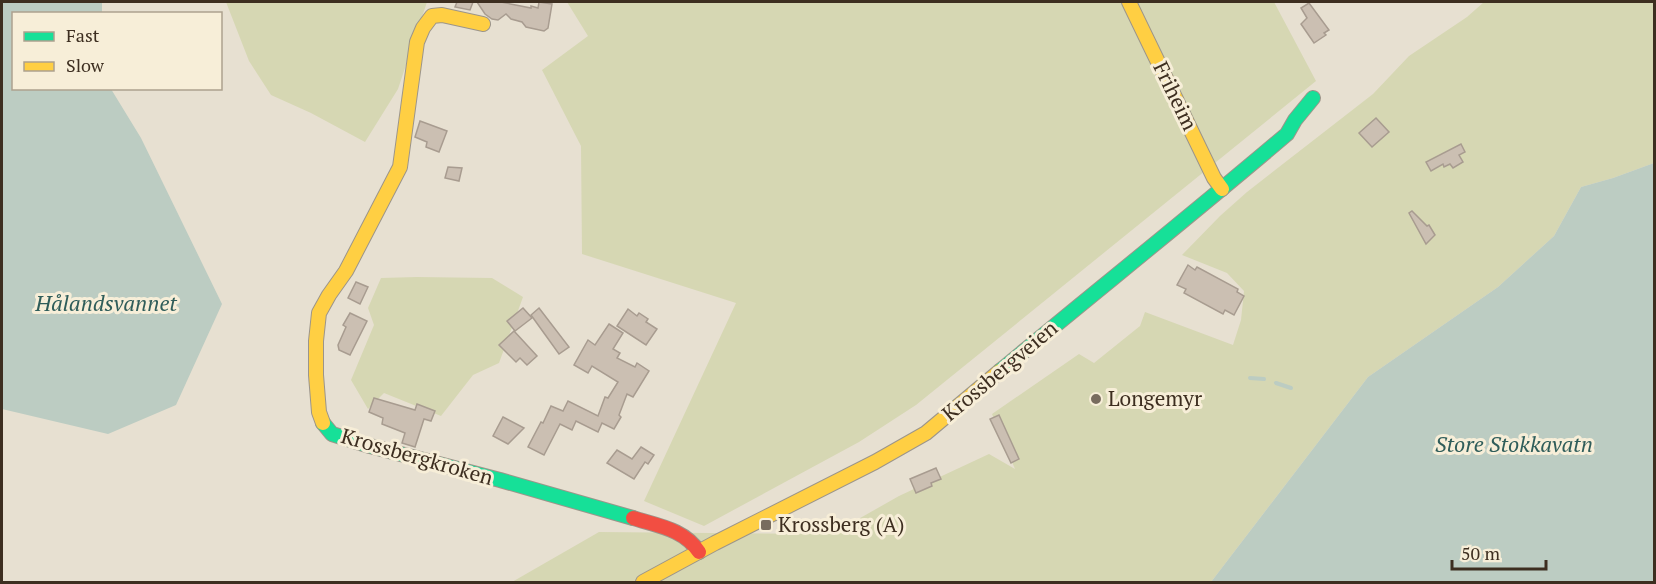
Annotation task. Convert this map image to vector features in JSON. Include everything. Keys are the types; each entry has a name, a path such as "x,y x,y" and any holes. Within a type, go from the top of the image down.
{"street":[{"name":"Friheim","path":"1129,2 1214,178 1222,189"},
{"name":"Krossbergkroken","path":"483,24 442,15 432,16 421,32 417,42 400,167 346,271 328,295 320,314 316,341 316,375 321,421 332,434 370,446 500,480 677,531 687,536 699,552"},
{"name":"Krossbergveien","path":"643,582 926,433 1287,134 1313,98"}],"green space":[{"path":"226,2 427,2 398,89 365,142 271,95 249,61"},
{"path":"567,2 1274,2 1316,81 916,405 859,442 704,526 644,501 736,303 582,254 581,146 542,70 588,36"},
{"path":"1484,2 1654,2 1654,163 1581,187 1554,236 1498,287 1368,377 1211,582 512,582 599,532 832,534 899,496 989,454 1015,469 992,414 1079,354 1094,363 1140,326 1145,312 1233,345 1241,320 1244,291 1227,273 1182,255 1247,192 1373,94 1409,56 1467,17"},
{"path":"381,278 492,278 523,297 499,363 473,375 441,416 384,393 368,409 351,380 374,325 368,308"}],"water":[{"name":"Hålandsvannet","path":"2,2 102,2 102,12 12,12 12,90 112,90 141,138 222,304 176,405 108,434 2,409"},
{"name":"Store Stokkavatn","path":"1654,163 1654,582 1211,582 1368,377 1498,287 1554,236 1581,187"}],"building":[{"path":"457,2 473,2 470,10 455,7"},
{"path":"477,2 501,2 531,8 531,6 538,8 539,2 552,4 548,28 544,31 526,27 522,22 511,19 506,14 498,20 492,19 485,14"},
{"path":"1309,3 1329,30 1324,33 1326,35 1314,43 1301,24 1307,18 1301,8"},
{"path":"1376,118 1389,132 1372,147 1359,133"},
{"path":"420,121 447,131 439,152 426,147 427,142 415,137"},
{"path":"1461,144 1465,152 1459,155 1463,162 1453,168 1450,164 1444,167 1443,164 1431,171 1426,162"},
{"path":"448,167 462,168 459,181 445,178"},
{"path":"1412,211 1427,226 1429,225 1435,235 1426,244 1409,213"},
{"path":"1188,265 1195,270 1197,267 1238,289 1237,292 1244,296 1234,315 1225,310 1223,314 1184,293 1186,289 1177,285"},
{"path":"356,282 368,287 360,304 348,298"},
{"path":"523,308 532,318 515,331 507,321"},
{"path":"539,308 569,347 559,354 531,315"},
{"path":"628,309 637,316 639,313 648,319 646,322 657,329 646,345 617,326"},
{"path":"350,313 367,321 350,355 339,350 338,345 346,327 343,325"},
{"path":"609,324 623,333 613,349 620,353 617,358 635,367 637,363 649,371 633,397 627,394 619,415 621,417 614,429 602,423 598,432 576,421 572,430 560,424 544,455 528,447 551,406 563,411 568,401 598,416 605,397 608,398 618,382 592,366 588,373 574,365 588,340 595,345"},
{"path":"514,331 537,356 527,365 520,358 516,362 499,345"},
{"path":"374,398 415,410 417,404 435,411 431,421 424,419 415,447 402,443 405,433 382,424 383,418 369,412"},
{"path":"999,415 1019,459 1011,463 990,419"},
{"path":"503,417 524,428 508,444 493,436"},
{"path":"641,447 654,455 648,464 645,462 634,479 607,463 617,450 632,459"},
{"path":"936,468 941,479 916,493 910,479"}],"waterway":[{"path":"1250,378 1264,379"},
{"path":"1276,383 1291,388"}],"traffic: fast":[{"path":"1000,371 1287,134 1313,98"},
{"path":"323,423 332,434 370,446 633,518"}],"traffic: slow":[{"path":"1129,2 1214,178 1222,189"},
{"path":"323,423 319,412 316,375 319,313 346,271 400,167 417,42 432,16 442,15 483,24"},
{"path":"643,582 875,462 926,433 1000,371"}],"traffic: jam":[{"path":"633,518 678,533 693,544 699,552"}],"place":[{"name":"Longemyr","path":"1096,399"},
{"name":"Krossberg (A)","path":"766,525"}]}
